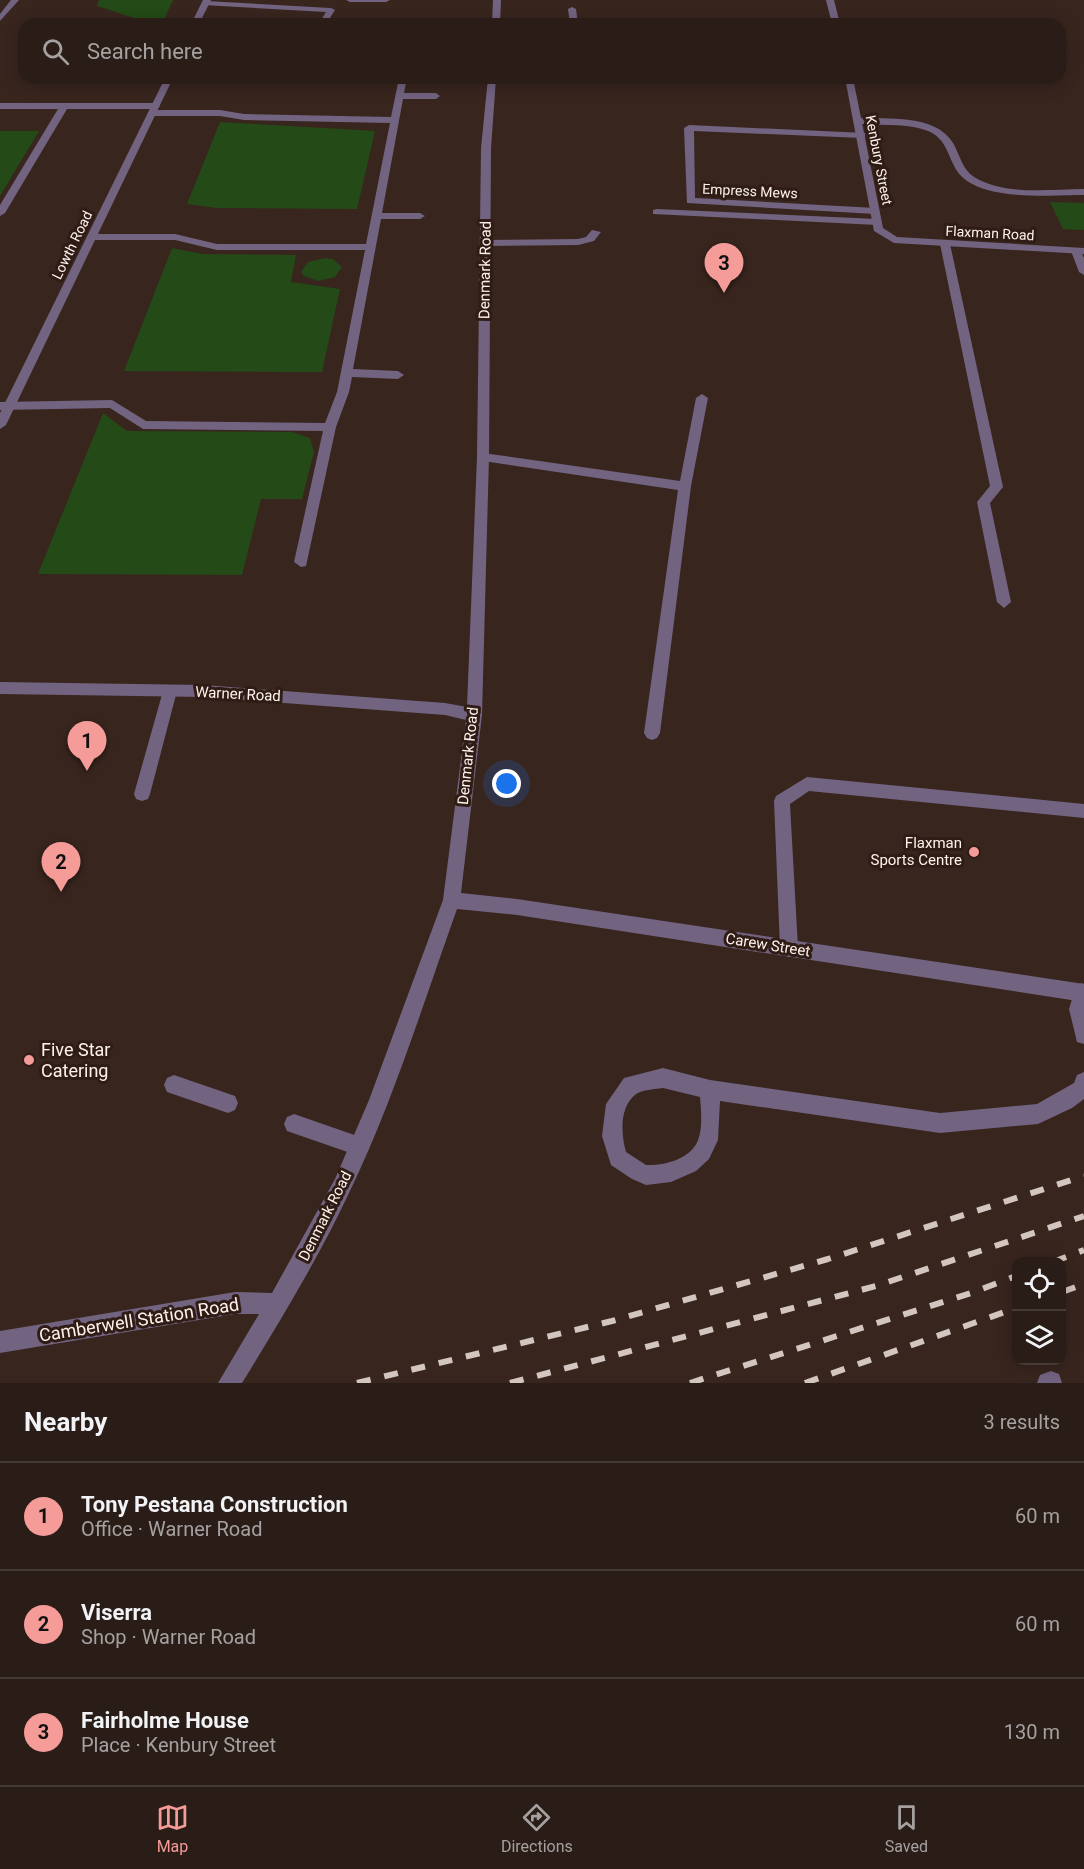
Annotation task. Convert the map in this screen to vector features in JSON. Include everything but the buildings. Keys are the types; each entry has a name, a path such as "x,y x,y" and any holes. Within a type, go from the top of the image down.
{"street":[{"path":"0,20 15,0"},
{"path":"350,0 386,0"},
{"path":"496,18 497,0"},
{"path":"830,0 834,18"},
{"path":"198,18 206,1 332,10 326,18"},
{"path":"572,9 573,18"},
{"name":"Lowth Road","path":"0,425 5,406 92,237 166,84"},
{"path":"301,562 330,426 344,392 402,84"},
{"name":"Denmark Road","path":"229,1383 278,1304 342,1186 378,1102 452,900 474,715 483,458 486,148 491,84"},
{"name":"Kenbury Street","path":"850,84 878,228 894,240"},
{"path":"400,96 436,96"},
{"path":"0,106 154,110 220,113 244,117 396,120"},
{"path":"0,213 64,106"},
{"path":"858,121 907,123 934,129 946,138 960,172 977,182 1002,189 1084,192"},
{"name":"Empress Mews","path":"861,135 689,128 690,201 875,210"},
{"path":"657,212 877,222"},
{"path":"377,216 420,216"},
{"path":"484,243 578,242 590,239 596,232"},
{"path":"92,237 175,237 217,247 371,247"},
{"name":"Flaxman Road","path":"894,240 1080,251"},
{"path":"945,244 997,488 983,502 1004,602"},
{"path":"1080,251 1084,272"},
{"path":"347,373 398,375"},
{"path":"652,733 685,486 702,398"},
{"path":"5,406 112,404 143,425 330,426"},
{"path":"483,458 685,486"},
{"name":"Warner Road","path":"0,688 170,691 320,699 445,709 474,715"},
{"path":"142,794 170,691"},
{"path":"789,948 782,801 807,784 1084,811"},
{"name":"Carew Street","path":"452,900 517,906 1083,992"},
{"path":"1083,992 1078,1009 1084,1035"},
{"path":"710,1090 710,1118 706,1146 692,1162 679,1170 646,1175 618,1158 612,1136 616,1104 631,1085 663,1078 710,1090 940,1123 1038,1114 1083,1089 1084,1082"},
{"path":"174,1085 228,1103"},
{"path":"294,1124 359,1146"},
{"name":"Camberwell Station Road","path":"0,1342 235,1303 278,1304"}],"green space":[{"path":"99,0 173,0 165,18 134,18 97,6"},
{"path":"220,122 375,131 357,209 216,208 187,204"},
{"path":"0,131 39,131 0,196"},
{"path":"1050,202 1084,203 1084,230 1063,229"},
{"path":"172,248 202,254 296,255 291,282 340,289 322,372 124,371"},
{"path":"325,258 333,259 342,267 335,277 318,281 304,276 301,272 308,262"},
{"path":"103,413 127,431 292,432 310,438 314,452 302,499 261,499 242,575 38,574"}],"railway":[{"path":"357,1383 612,1321 828,1259 1084,1176"},
{"path":"510,1383 876,1286 1084,1216"},
{"path":"1066,1257 1084,1250"},
{"path":"690,1383 974,1292 1012,1278"},
{"path":"1066,1291 1084,1284"},
{"path":"805,1383 1012,1309"}],"place":[{"name":"Fairholme House","path":"724,293"},
{"name":"Tony Pestana Construction","path":"87,771"},
{"name":"Flaxman Sports Centre","path":"974,852"},
{"name":"Viserra","path":"61,892"},
{"name":"Five Star Catering","path":"29,1060"}]}
